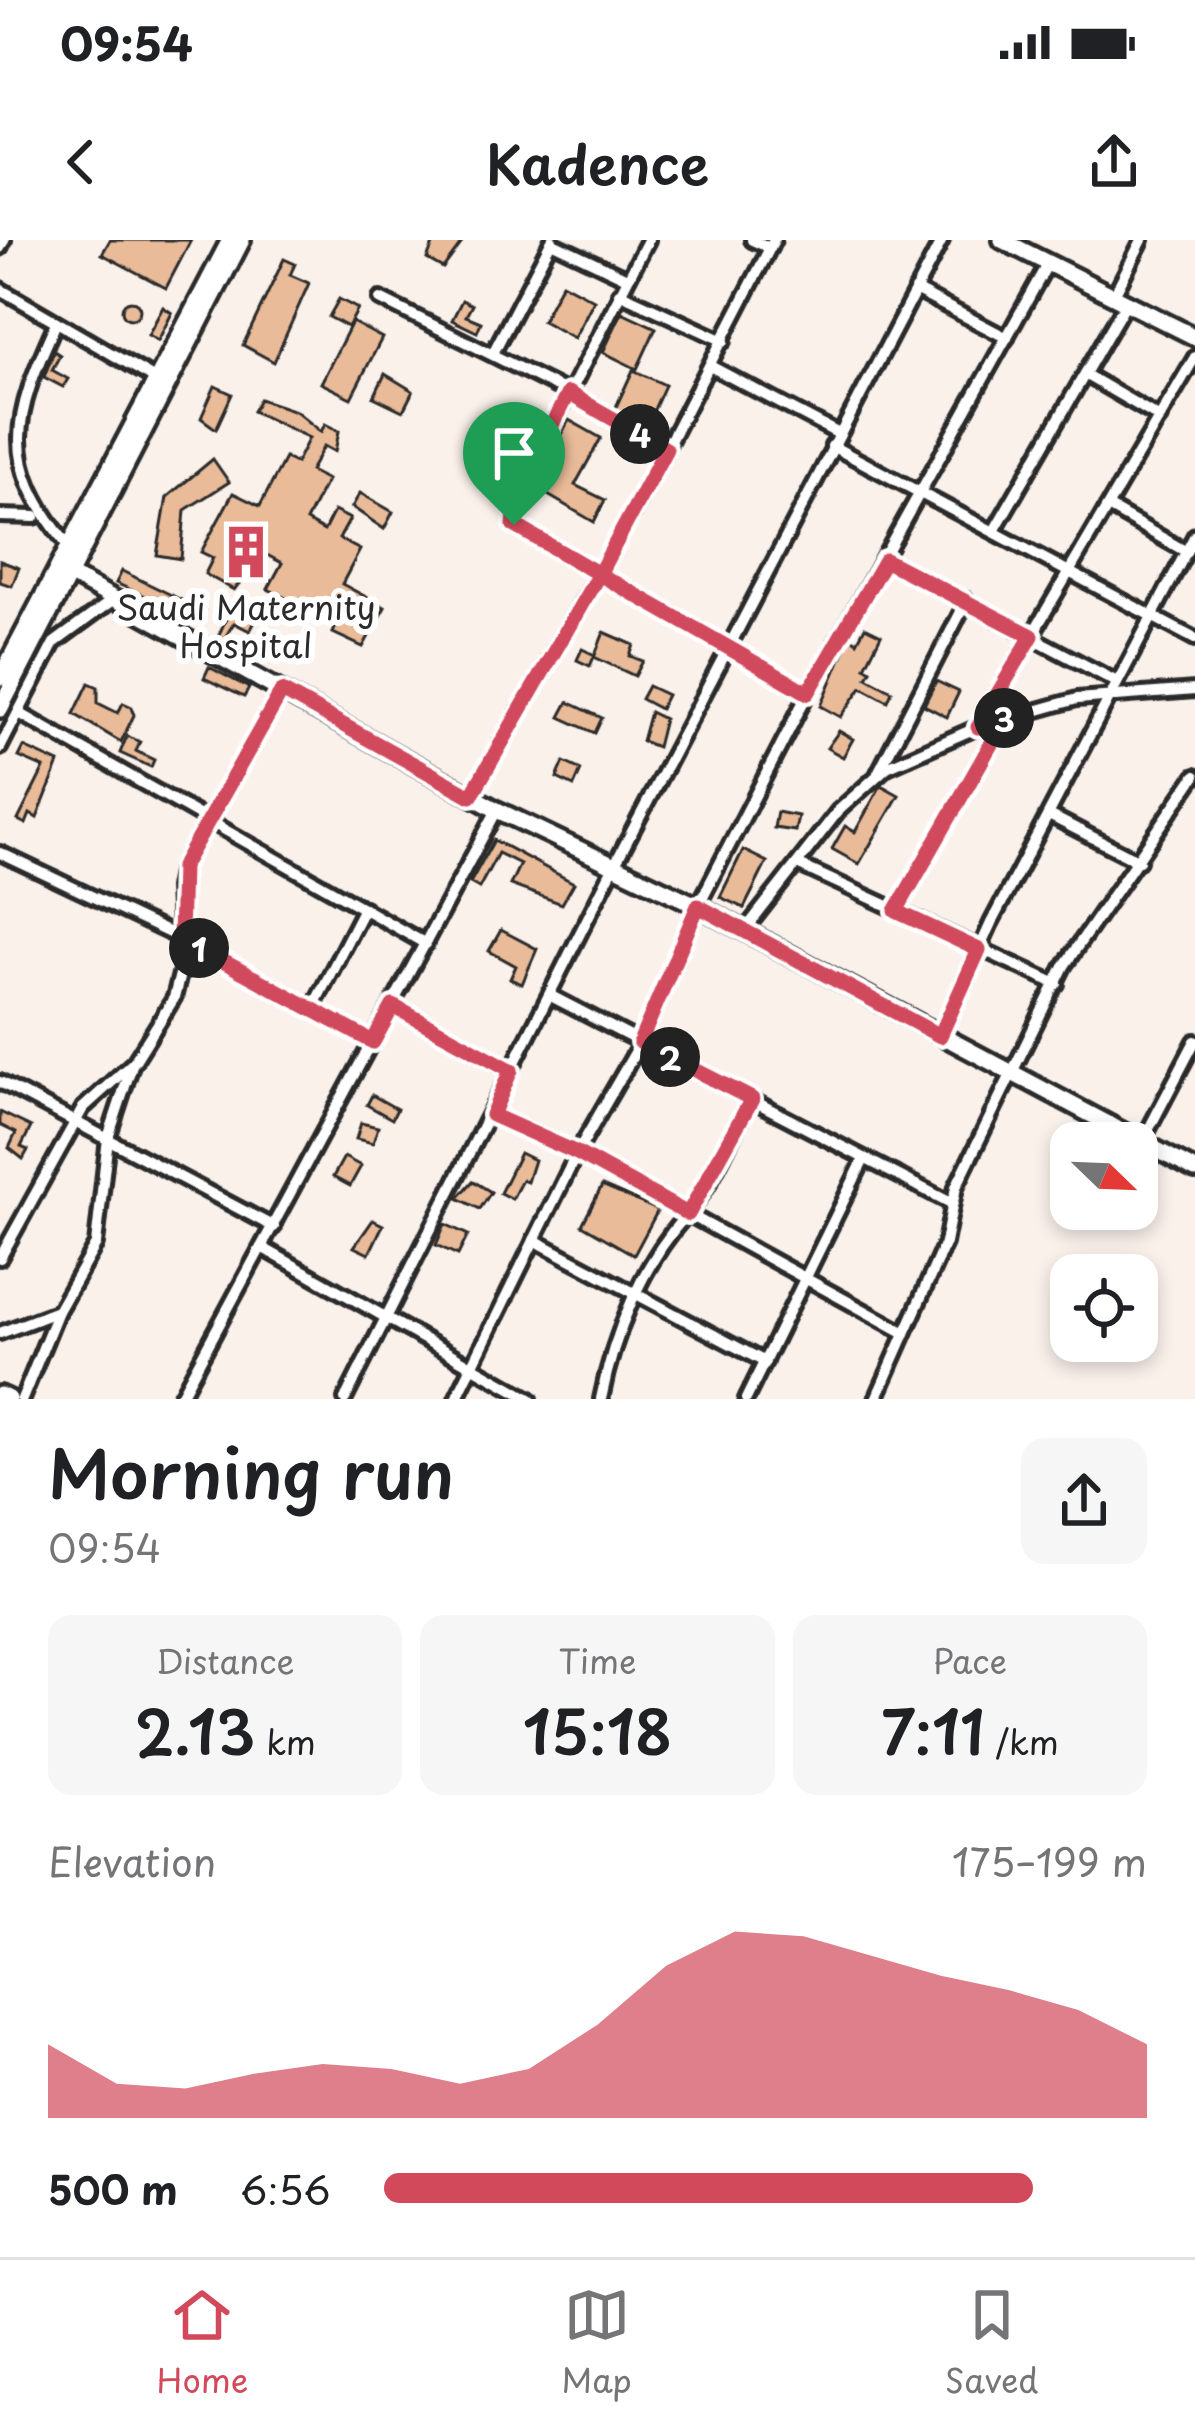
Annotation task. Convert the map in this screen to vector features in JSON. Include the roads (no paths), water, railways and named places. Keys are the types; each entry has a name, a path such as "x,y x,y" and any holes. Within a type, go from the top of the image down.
{"street":[{"path":"0,248 4,240"},
{"path":"648,240 517,495 514,525 808,693"},
{"path":"471,796 599,574 724,341 772,244 752,240"},
{"path":"345,1399 615,864 942,240"},
{"path":"1002,240 1195,337"},
{"path":"994,531 1086,375 1142,240"},
{"path":"493,353 551,241 627,278"},
{"path":"0,709 7,680 66,543 107,488 235,243"},
{"path":"456,1399 577,1153 640,1042 698,906 808,693 1048,263"},
{"path":"0,289 155,379"},
{"path":"915,290 1007,338"},
{"path":"619,293 724,341"},
{"path":"7,680 69,574 155,379 206,296"},
{"path":"380,299 493,353 666,449"},
{"path":"7,415 55,325"},
{"path":"978,727 1195,357"},
{"path":"710,366 922,492 1195,640"},
{"path":"1086,375 1160,418"},
{"path":"8,478 35,517 66,543"},
{"path":"1108,507 1185,551"},
{"path":"0,516 35,517"},
{"path":"940,1036 1115,681 1195,535"},
{"path":"885,560 1115,681"},
{"path":"69,574 497,810 745,930 1104,1122"},
{"path":"0,748 60,635 114,599"},
{"path":"878,773 967,600"},
{"path":"7,680 31,688"},
{"path":"745,930 838,811 878,773 1006,718 1108,695 1195,690"},
{"path":"22,1399 58,1311 95,1244 108,1138 134,1062 174,998 180,938 178,876 282,691"},
{"path":"19,713 426,944"},
{"path":"896,911 1006,718"},
{"path":"876,1399 945,1243 951,1203 1057,984 1095,915 1139,861 1195,776"},
{"path":"179,1399 497,810"},
{"path":"1049,815 1139,861"},
{"path":"0,853 180,938 373,1042"},
{"path":"797,864 1057,984"},
{"path":"312,1009 364,908"},
{"path":"550,996 951,1203"},
{"path":"393,1006 511,1070"},
{"path":"1152,1122 1195,1040"},
{"path":"0,1258 91,1097 134,1062"},
{"path":"1180,1068 1195,1076"},
{"path":"0,1082 274,1228"},
{"path":"601,1399 634,1298 670,1229 688,1214 752,1099"},
{"path":"492,1115 577,1153 805,1274 905,1333"},
{"path":"1158,1150 1195,1170"},
{"path":"746,1399 863,1159"},
{"path":"533,1240 634,1298 765,1362"},
{"path":"263,1248 530,1399"},
{"path":"0,1333 58,1311"},
{"path":"0,1395 9,1399"}],"place":[{"name":"Saudi Maternity Hospital","path":"246,552"}]}
